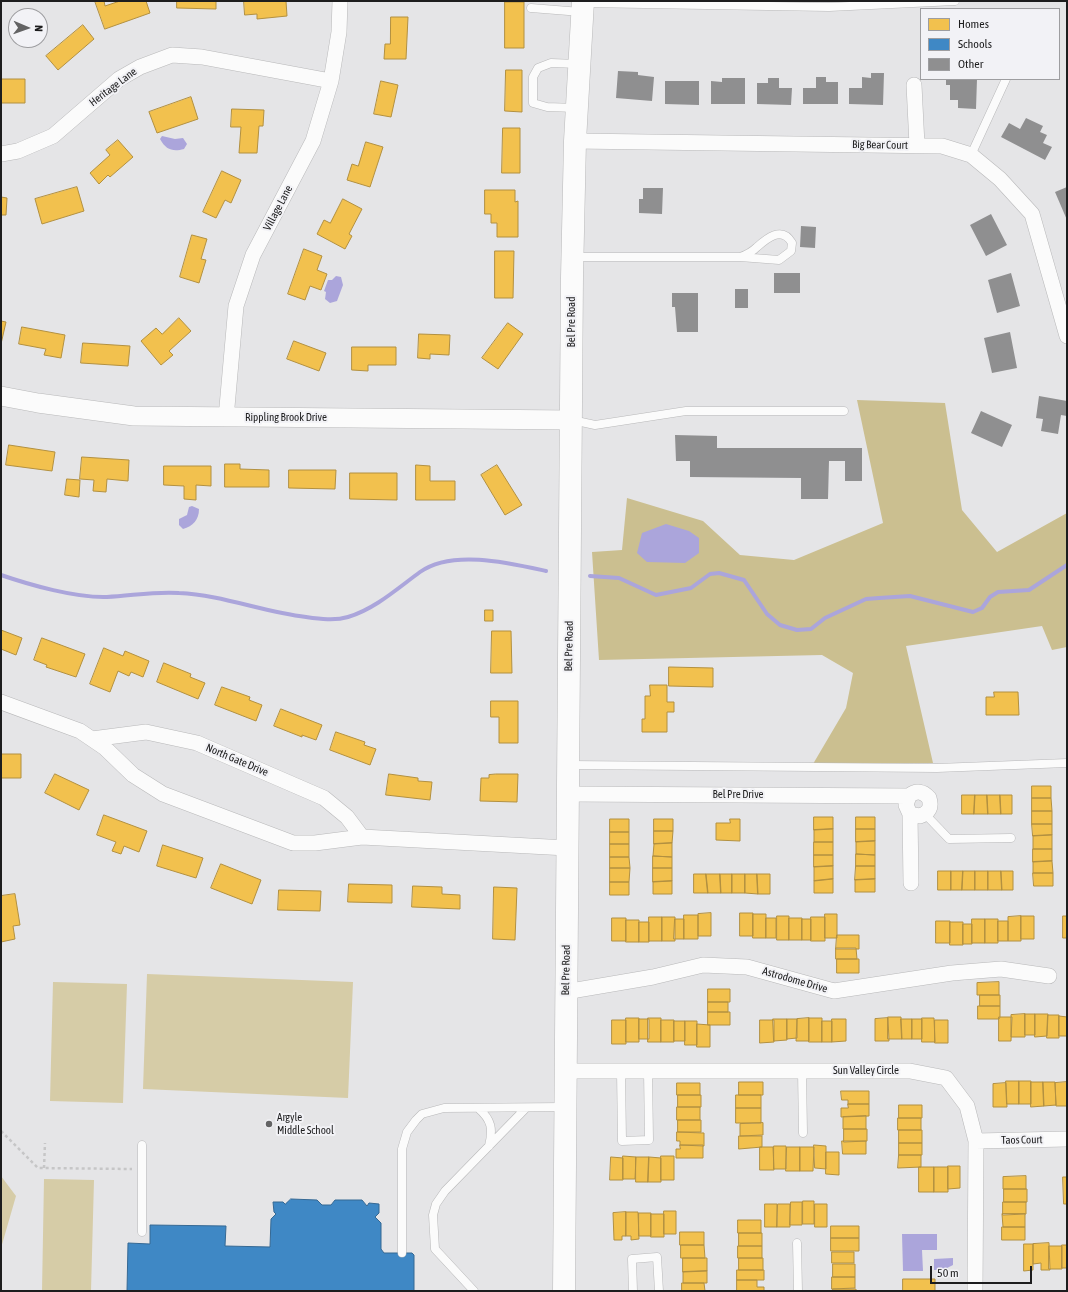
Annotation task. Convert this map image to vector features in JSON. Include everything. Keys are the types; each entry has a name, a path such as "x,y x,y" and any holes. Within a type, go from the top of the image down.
{"main road":[{"name":"Bel Pre Road","path":"564,1291 564,1107 573,257 577,108 582,5"}],"street":[{"name":"Village Lane","path":"226,418 236,306 253,255 313,141 331,81 339,32 340,1"},
{"name":"Heritage Lane","path":"1,154 18,152 52,136 119,79 140,66 172,56 202,56 331,81"},
{"path":"914,85 917,145"},
{"name":"Big Bear Court","path":"576,141 917,145 942,146 971,155 1000,179 1032,214 1067,336"},
{"name":"Rippling Brook Drive","path":"1,396 38,403 134,416 572,420"},
{"path":"1,702 80,731 105,748 133,775 163,794 293,843 315,843 362,837 567,848"},
{"name":"North Gate Drive","path":"92,739 146,732 197,743 324,798 347,816 362,837"},
{"name":"Bel Pre Drive","path":"568,794 908,796 917,792 926,794 931,803 930,808 918,814"},
{"name":"Bel Pre Drive","path":"908,796 906,805 918,814"},
{"name":"Bel Pre Drive","path":"911,883 918,814"},
{"name":"Astrodome Drive","path":"566,992 653,977 703,965 747,966 834,991 952,973 1001,969 1049,976"},
{"name":"Sun Valley Circle","path":"565,1071 910,1071 946,1078 967,1106 976,1140 975,1291"},
{"name":"Taos Court","path":"976,1140 1067,1139"}],"lane":[{"path":"531,8 582,5 829,7 955,1"},
{"path":"577,108 539,106 533,103 532,89 534,72 538,68 551,63 579,64"},
{"path":"971,155 1006,80"},
{"path":"573,257 740,257 780,260 791,251 792,242 786,236 773,235 750,253 740,257"},
{"path":"572,420 595,425 686,411 844,411"},
{"path":"568,765 937,768 1067,763"},
{"path":"918,814 950,839 1011,838"},
{"path":"621,1071 622,1141 649,1140 648,1071"},
{"path":"802,1071 803,1133"},
{"path":"402,1253 402,1149 407,1132 422,1114 444,1108 564,1107"},
{"path":"478,1108 486,1115 490,1123 492,1132 489,1146"},
{"path":"474,1291 435,1249 434,1215 440,1197 526,1108"},
{"path":"142,1145 142,1232"},
{"path":"797,1243 798,1291"},
{"path":"633,1291 632,1258 657,1258 659,1291"}],"path":[{"path":"1,1131 38,1168 142,1169"},
{"path":"44,1168 45,1143"}],"shaded area":[{"path":"162,136 175,139 183,138 187,144 184,149 173,150 165,146 160,139"},
{"path":"336,276 341,277 343,285 337,301 330,303 325,299 326,292 324,291 328,280 332,280"},
{"path":"857,400 945,403 962,510 997,552 1067,513 1067,647 1052,650 1042,626 906,646 933,763 813,764 846,708 853,673 822,655 599,660 592,552 622,550 627,498 703,521 740,555 794,560 883,523"},
{"path":"192,506 199,509 197,519 190,526 183,529 179,525 179,519 187,515 189,507"},
{"path":"666,524 689,531 699,538 699,553 685,563 647,562 637,553 642,533"},
{"path":"147,974 353,982 348,1098 143,1089"},
{"path":"53,982 127,984 123,1103 50,1101"},
{"path":"1,1176 16,1196 1,1248"},
{"path":"44,1179 94,1180 91,1291 42,1291"},
{"path":"902,1234 937,1234 937,1250 922,1250 923,1271 903,1271"},
{"path":"953,1258 953,1265 943,1270 934,1270 934,1259"}],"building: Homes":[{"path":"95,1 104,1 105,6 120,1 146,1 150,13 105,29"},
{"path":"177,1 216,1 216,9 177,8"},
{"path":"244,1 286,1 287,16 257,19 257,14 245,15"},
{"path":"505,2 524,2 524,48 505,48"},
{"path":"391,17 408,17 406,59 384,59 385,44 390,44"},
{"path":"83,25 94,39 58,70 46,56"},
{"path":"506,70 522,70 522,112 505,111"},
{"path":"1,79 25,79 25,103 1,103"},
{"path":"381,81 398,85 391,117 374,114"},
{"path":"191,97 198,119 157,133 149,112"},
{"path":"232,109 264,110 263,126 259,126 257,153 239,153 241,127 231,127"},
{"path":"503,128 520,128 520,173 502,173"},
{"path":"118,140 133,157 110,177 108,175 99,184 90,173 110,155 106,150"},
{"path":"366,142 383,147 370,187 347,180 352,164 358,166"},
{"path":"222,171 241,180 231,203 225,200 216,218 203,212"},
{"path":"77,187 84,211 42,224 35,199"},
{"path":"485,190 515,190 515,202 518,201 518,237 497,237 497,223 491,223 491,214 485,214"},
{"path":"1,197 7,198 6,215 1,215"},
{"path":"343,199 362,209 349,234 352,236 345,249 317,234 324,220 330,223"},
{"path":"192,235 207,239 201,259 206,260 199,283 180,277"},
{"path":"304,249 322,256 317,270 327,274 321,290 310,286 305,300 288,294"},
{"path":"495,251 514,251 513,298 495,298"},
{"path":"179,318 191,331 169,351 173,355 161,365 141,341 156,328 162,334"},
{"path":"1,321 6,322 1,344"},
{"path":"508,323 523,334 498,369 482,358"},
{"path":"22,327 65,335 61,358 44,355 46,349 19,344"},
{"path":"419,334 450,335 449,355 430,354 430,359 418,358"},
{"path":"294,341 326,353 319,371 287,359"},
{"path":"83,343 130,346 128,366 81,363"},
{"path":"352,347 396,347 396,365 368,365 368,371 352,370"},
{"path":"9,445 55,452 52,471 6,465"},
{"path":"82,457 129,460 128,481 107,479 106,492 93,491 94,480 80,479"},
{"path":"225,464 240,464 240,469 269,470 269,487 225,487"},
{"path":"416,465 430,466 430,481 455,481 455,500 416,500"},
{"path":"497,465 522,505 505,515 481,475"},
{"path":"164,466 211,466 211,486 196,485 196,500 184,499 184,486 164,485"},
{"path":"289,470 336,470 335,489 289,488"},
{"path":"350,473 397,473 397,500 350,499"},
{"path":"67,479 80,480 79,497 65,495"},
{"path":"485,610 493,610 493,621 485,621"},
{"path":"1,630 22,638 16,655 1,649"},
{"path":"492,631 511,631 512,673 491,673"},
{"path":"42,638 85,654 76,677 46,667 47,665 34,660"},
{"path":"104,648 123,656 125,651 149,661 143,677 131,672 129,676 118,671 110,692 90,684"},
{"path":"164,663 191,674 190,677 205,683 198,699 157,682"},
{"path":"669,667 713,668 713,687 669,686"},
{"path":"650,685 667,685 667,702 674,702 674,712 667,712 667,732 642,732 642,719 645,719 645,696 650,696"},
{"path":"222,687 250,697 249,700 262,705 256,721 215,705"},
{"path":"994,692 1018,692 1019,715 986,715 986,697 994,697"},
{"path":"491,701 518,701 518,743 499,743 499,717 491,717"},
{"path":"281,709 322,725 316,740 302,735 302,737 274,726"},
{"path":"336,732 365,742 364,745 376,749 370,765 330,750"},
{"path":"1,754 21,754 21,778 1,778"},
{"path":"55,774 89,790 79,810 45,793"},
{"path":"389,774 418,778 418,781 432,782 430,800 386,795"},
{"path":"518,774 517,802 480,801 481,778 489,778 489,775"},
{"path":"1032,786 1051,786 1051,798 1032,798"},
{"path":"962,795 975,795 974,814 962,814"},
{"path":"975,795 987,795 988,814 974,814"},
{"path":"987,795 1000,795 1001,814 988,814"},
{"path":"1000,795 1012,795 1012,814 1001,814"},
{"path":"1032,798 1051,798 1052,811 1032,811"},
{"path":"1032,811 1052,811 1052,824 1032,824"},
{"path":"104,815 147,831 139,852 124,846 121,854 112,851 116,842 97,835"},
{"path":"814,817 833,817 833,829 814,830"},
{"path":"856,817 875,817 875,829 856,829"},
{"path":"610,819 629,819 629,832 610,832"},
{"path":"654,819 673,819 673,831 654,831"},
{"path":"730,819 740,819 740,841 716,840 716,823 730,823"},
{"path":"1032,824 1052,824 1052,835 1033,836"},
{"path":"833,829 833,842 814,842 814,830"},
{"path":"856,829 875,829 875,841 856,842"},
{"path":"654,831 673,831 672,843 654,844"},
{"path":"610,832 629,832 629,844 610,844"},
{"path":"1052,835 1052,849 1033,849 1033,836"},
{"path":"875,841 875,855 856,854 856,842"},
{"path":"814,842 833,842 833,855 814,855"},
{"path":"672,843 672,857 653,856 654,844"},
{"path":"610,844 629,844 629,857 610,857"},
{"path":"163,845 203,858 196,878 157,866"},
{"path":"1033,849 1052,849 1052,861 1033,862"},
{"path":"856,854 875,855 875,866 856,866"},
{"path":"814,855 833,855 833,866 814,867"},
{"path":"653,856 672,857 672,868 653,868"},
{"path":"610,857 629,857 630,868 610,868"},
{"path":"1052,861 1053,873 1033,873 1033,862"},
{"path":"221,864 261,880 252,904 211,888"},
{"path":"833,866 833,879 814,881 814,867"},
{"path":"856,866 875,866 875,879 855,880"},
{"path":"610,868 630,868 629,882 610,882"},
{"path":"653,868 672,868 672,881 653,882"},
{"path":"938,871 951,871 951,890 938,890"},
{"path":"951,871 963,871 962,890 951,890"},
{"path":"963,871 975,871 975,890 962,890"},
{"path":"975,871 988,871 988,890 975,890"},
{"path":"988,871 1001,871 1002,890 988,890"},
{"path":"1001,871 1013,871 1013,890 1002,890"},
{"path":"1033,873 1053,873 1053,886 1034,886"},
{"path":"694,874 706,874 708,893 694,893"},
{"path":"706,874 720,874 721,893 708,893"},
{"path":"720,874 732,874 732,893 721,893"},
{"path":"732,874 745,874 745,893 732,893"},
{"path":"745,874 757,874 758,894 745,893"},
{"path":"757,874 770,874 770,894 758,894"},
{"path":"833,879 833,893 814,893 814,881"},
{"path":"875,879 875,892 855,892 855,880"},
{"path":"672,881 672,894 653,894 653,882"},
{"path":"610,882 629,882 629,895 610,895"},
{"path":"349,884 392,885 392,903 348,902"},
{"path":"413,886 442,887 442,894 460,895 460,909 412,907"},
{"path":"494,887 517,888 515,940 493,939"},
{"path":"279,890 321,891 320,911 278,910"},
{"path":"15,894 20,925 13,926 15,939 1,942 1,896"},
{"path":"711,913 711,936 698,936 698,914"},
{"path":"740,913 753,913 753,936 740,936"},
{"path":"753,914 766,914 766,938 753,938"},
{"path":"825,914 837,914 837,938 825,938"},
{"path":"684,915 698,915 698,939 684,939"},
{"path":"777,916 789,916 789,940 777,940"},
{"path":"1021,916 1034,916 1034,939 1021,939"},
{"path":"1021,916 1021,941 1008,941 1008,917"},
{"path":"1063,916 1067,916 1067,938 1063,938"},
{"path":"649,917 662,917 662,941 649,941"},
{"path":"662,917 675,917 675,941 662,941"},
{"path":"811,917 825,917 825,941 811,941"},
{"path":"612,918 626,918 626,941 612,941"},
{"path":"766,918 776,918 776,938 766,938"},
{"path":"789,918 802,918 802,940 789,940"},
{"path":"675,919 684,919 684,939 674,939"},
{"path":"802,919 811,919 811,940 802,940"},
{"path":"972,919 985,919 985,943 972,943"},
{"path":"985,919 998,919 998,943 985,943"},
{"path":"626,920 639,920 639,942 626,942"},
{"path":"936,921 950,921 950,943 936,943"},
{"path":"998,921 1008,921 1008,941 998,941"},
{"path":"639,922 649,922 649,942 639,942"},
{"path":"950,922 963,922 963,945 950,945"},
{"path":"963,924 972,924 972,944 963,944"},
{"path":"837,935 859,935 859,949 836,949"},
{"path":"836,948 856,948 857,959 836,959"},
{"path":"837,959 859,959 859,973 837,973"},
{"path":"999,982 999,995 977,995 977,983"},
{"path":"708,989 730,989 730,1002 708,1002"},
{"path":"980,995 1000,995 1000,1006 980,1006"},
{"path":"708,1002 728,1002 728,1012 708,1012"},
{"path":"978,1006 1000,1006 999,1019 978,1019"},
{"path":"708,1012 730,1012 730,1025 708,1025"},
{"path":"1025,1014 1025,1037 1011,1037 1011,1015"},
{"path":"1025,1014 1035,1014 1035,1035 1025,1035"},
{"path":"1035,1014 1048,1014 1047,1036 1035,1037"},
{"path":"1048,1015 1059,1015 1059,1038 1047,1038"},
{"path":"1059,1016 1067,1017 1067,1036 1059,1036"},
{"path":"888,1017 901,1017 902,1039 888,1039"},
{"path":"999,1017 1012,1017 1011,1041 999,1041"},
{"path":"626,1018 639,1018 639,1042 626,1042"},
{"path":"648,1018 661,1018 661,1042 648,1042"},
{"path":"809,1018 822,1018 822,1042 809,1042"},
{"path":"809,1018 809,1041 796,1041 797,1019"},
{"path":"888,1018 889,1041 875,1041 875,1019"},
{"path":"922,1018 934,1018 935,1042 922,1042"},
{"path":"639,1019 649,1019 649,1039 639,1039"},
{"path":"773,1019 787,1019 787,1040 774,1041"},
{"path":"787,1019 797,1019 797,1038 787,1039"},
{"path":"832,1019 846,1019 846,1041 832,1042"},
{"path":"901,1019 912,1019 912,1039 902,1039"},
{"path":"912,1019 922,1019 922,1039 912,1039"},
{"path":"612,1020 626,1020 626,1044 612,1044"},
{"path":"661,1020 674,1020 674,1042 661,1042"},
{"path":"760,1020 774,1020 774,1042 760,1043"},
{"path":"935,1020 948,1020 948,1043 935,1043"},
{"path":"674,1021 685,1021 685,1041 674,1041"},
{"path":"685,1021 697,1021 697,1045 685,1045"},
{"path":"822,1021 832,1021 832,1042 822,1042"},
{"path":"697,1024 710,1025 710,1047 697,1047"},
{"path":"1006,1081 1019,1081 1019,1104 1007,1104"},
{"path":"1019,1081 1031,1081 1031,1104 1019,1104"},
{"path":"739,1082 763,1082 763,1095 739,1095"},
{"path":"1031,1082 1043,1082 1044,1106 1031,1107"},
{"path":"1043,1082 1055,1082 1056,1105 1044,1106"},
{"path":"1067,1082 1067,1106 1056,1106 1055,1083"},
{"path":"677,1083 700,1083 700,1095 677,1095"},
{"path":"1006,1083 1007,1107 993,1107 993,1084"},
{"path":"841,1091 869,1091 869,1104 848,1104 848,1100 842,1100"},
{"path":"678,1095 701,1095 701,1107 678,1107"},
{"path":"736,1095 761,1095 761,1108 736,1108"},
{"path":"848,1104 869,1104 869,1116 841,1117 841,1108 848,1108"},
{"path":"899,1105 922,1105 922,1118 899,1118"},
{"path":"677,1107 700,1107 700,1120 677,1120"},
{"path":"736,1108 761,1108 761,1123 736,1123"},
{"path":"866,1116 866,1129 843,1129 843,1117"},
{"path":"898,1118 921,1118 921,1130 898,1130"},
{"path":"678,1120 701,1120 701,1132 678,1132"},
{"path":"763,1123 763,1135 740,1136 740,1124"},
{"path":"844,1129 867,1129 867,1141 844,1142"},
{"path":"899,1130 922,1130 922,1143 899,1143"},
{"path":"677,1132 704,1133 704,1146 680,1145 680,1141 677,1141"},
{"path":"739,1136 762,1136 762,1147 739,1149"},
{"path":"842,1141 866,1141 866,1154 843,1154"},
{"path":"899,1143 922,1143 922,1155 899,1155"},
{"path":"680,1145 703,1145 703,1158 676,1158 676,1149 680,1149"},
{"path":"814,1145 826,1146 826,1169 815,1168"},
{"path":"774,1146 786,1146 786,1169 774,1169"},
{"path":"760,1147 773,1147 774,1170 760,1170"},
{"path":"787,1147 800,1147 800,1171 786,1171"},
{"path":"800,1147 814,1147 813,1171 800,1171"},
{"path":"826,1152 839,1152 839,1175 826,1174"},
{"path":"899,1155 921,1155 921,1167 898,1168"},
{"path":"623,1156 636,1157 635,1179 623,1179"},
{"path":"661,1156 674,1156 674,1180 661,1180"},
{"path":"611,1157 623,1158 623,1180 610,1180"},
{"path":"636,1157 649,1157 648,1182 636,1182"},
{"path":"649,1157 661,1158 661,1182 648,1182"},
{"path":"948,1166 960,1166 960,1188 948,1189"},
{"path":"919,1167 934,1167 934,1192 919,1192"},
{"path":"934,1167 948,1167 948,1192 934,1192"},
{"path":"1026,1176 1026,1189 1003,1189 1003,1177"},
{"path":"1063,1177 1067,1177 1067,1204 1064,1204"},
{"path":"1004,1189 1027,1189 1027,1202 1004,1202"},
{"path":"803,1201 814,1201 814,1224 803,1224"},
{"path":"791,1202 802,1202 802,1225 790,1225"},
{"path":"1003,1202 1026,1202 1026,1214 1003,1215"},
{"path":"765,1204 777,1204 777,1227 765,1227"},
{"path":"778,1204 790,1204 790,1227 777,1227"},
{"path":"815,1204 827,1204 827,1227 815,1227"},
{"path":"664,1211 676,1211 676,1234 664,1234"},
{"path":"626,1212 638,1212 639,1239 631,1240 631,1236 626,1236"},
{"path":"626,1212 626,1236 622,1236 622,1240 614,1240 613,1213"},
{"path":"639,1213 651,1213 651,1236 639,1236"},
{"path":"651,1214 664,1214 664,1237 651,1237"},
{"path":"1002,1214 1025,1214 1025,1227 1003,1227"},
{"path":"738,1220 761,1220 761,1233 738,1233"},
{"path":"831,1226 859,1226 859,1238 831,1238"},
{"path":"1002,1227 1025,1227 1025,1240 1002,1240"},
{"path":"680,1232 704,1232 704,1245 680,1245"},
{"path":"739,1233 762,1233 762,1246 739,1246"},
{"path":"831,1238 859,1238 859,1251 831,1251"},
{"path":"1049,1243 1050,1270 1041,1270 1041,1263 1033,1264 1033,1244"},
{"path":"1024,1244 1033,1244 1033,1270 1024,1271"},
{"path":"681,1245 704,1245 705,1258 681,1258"},
{"path":"1062,1245 1067,1245 1067,1268 1062,1268"},
{"path":"738,1246 762,1246 762,1258 738,1258"},
{"path":"1049,1246 1062,1246 1062,1269 1049,1269"},
{"path":"832,1252 854,1252 854,1263 832,1263"},
{"path":"683,1258 707,1258 707,1271 683,1272"},
{"path":"739,1258 763,1258 763,1270 739,1270"},
{"path":"833,1264 855,1264 855,1277 833,1277"},
{"path":"737,1270 764,1270 764,1280 737,1280"},
{"path":"707,1271 707,1283 683,1283 683,1272"},
{"path":"832,1277 855,1277 855,1288 832,1289"},
{"path":"903,1279 935,1279 935,1291 903,1291"},
{"path":"737,1280 757,1280 757,1287 764,1287 764,1291 737,1291"},
{"path":"682,1283 704,1283 705,1291 682,1291"},
{"path":"833,1289 856,1289 856,1291 833,1291"}],"building: Schools":[{"path":"291,1199 317,1200 322,1205 331,1205 335,1200 362,1200 367,1206 369,1203 379,1204 379,1213 375,1217 381,1223 381,1249 384,1253 412,1253 414,1255 414,1291 127,1291 128,1243 150,1244 150,1225 226,1226 225,1246 270,1247 271,1219 276,1214 274,1212 273,1202 283,1202 285,1204"}],"building: Other":[{"path":"618,71 638,72 638,75 654,77 652,101 616,98"},
{"path":"871,73 884,73 883,105 849,104 849,88 862,88 862,77 871,78"},
{"path":"816,77 826,77 826,82 838,82 838,104 803,104 803,88 816,88"},
{"path":"722,78 745,78 745,104 711,104 711,81 722,82"},
{"path":"768,78 779,78 779,88 792,88 791,105 757,104 757,83 768,83"},
{"path":"946,80 977,80 976,109 958,108 958,100 950,100 950,85 946,85"},
{"path":"665,81 699,81 699,105 665,104"},
{"path":"1026,118 1043,126 1040,132 1047,135 1043,143 1052,147 1045,160 1001,137 1009,123 1020,129"},
{"path":"1067,187 1067,220 1055,192"},
{"path":"643,188 663,188 662,214 639,213 639,199 643,199"},
{"path":"991,214 1007,245 986,256 970,225"},
{"path":"801,226 816,227 815,248 800,247"},
{"path":"774,273 800,273 800,293 774,293"},
{"path":"1011,273 1020,306 997,313 988,280"},
{"path":"735,289 748,289 748,308 735,308"},
{"path":"672,293 698,293 698,332 677,332 675,307 672,307"},
{"path":"1010,332 1017,368 992,373 984,338"},
{"path":"1039,396 1067,401 1067,416 1061,415 1058,434 1041,431 1043,419 1036,418"},
{"path":"981,411 1012,425 1002,447 971,433"},
{"path":"675,435 717,436 717,448 862,448 862,481 845,481 845,461 829,461 828,499 801,499 801,478 690,477 690,461 676,461"}],"waterway":[{"path":"1,575 39,587 95,597 152,593 195,594 290,615 333,619 348,617 368,609 386,598 420,572 433,565 448,561 464,559 482,560 546,571"},
{"path":"590,576 619,578 656,595 691,588 710,574 719,573 744,580 767,614 780,625 797,630 811,629 825,618 866,599 910,596 973,612 982,608 990,597 998,592 1029,590 1067,565"}],"place":[{"name":"Argyle Middle School","path":"269,1124"}]}
